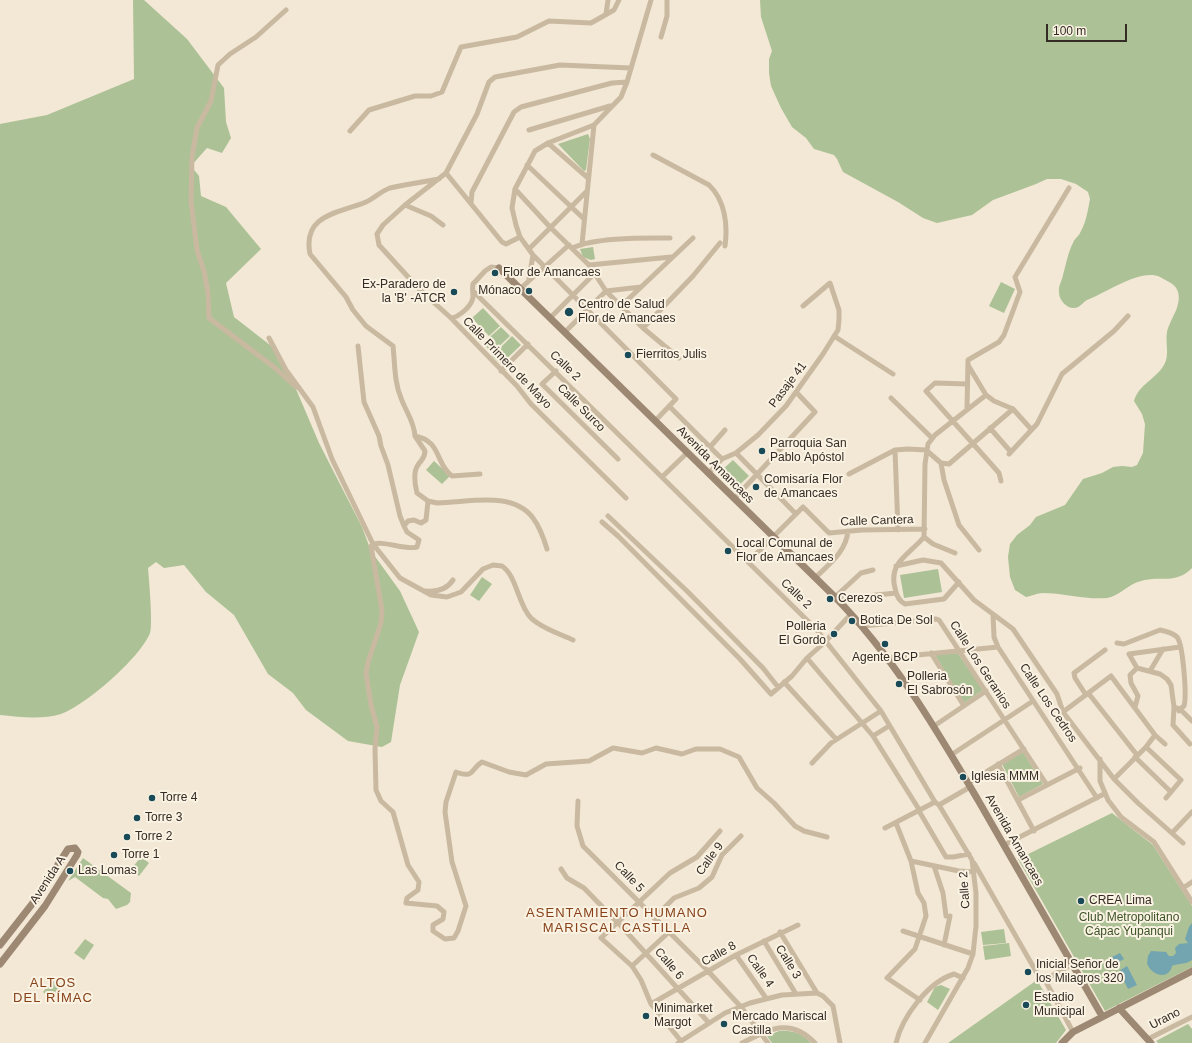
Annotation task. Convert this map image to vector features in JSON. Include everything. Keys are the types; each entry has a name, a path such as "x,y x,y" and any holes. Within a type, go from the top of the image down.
{"street":[{"path":"606,14 608,0"},
{"path":"350,130 369,110 415,96 431,96 442,92 461,47 517,37 549,20 591,23 614,10 619,0"},
{"path":"651,0 627,82 621,97 611,105 594,125 548,143 534,151 515,189 512,208 520,237 533,255 676,399 655,421"},
{"path":"661,37 667,16 667,0"},
{"path":"286,10 256,37 230,54 218,65 211,101 197,128 192,157 191,202 197,250 204,271 208,293 209,318 274,367 303,392"},
{"path":"443,225 431,216 405,205 446,173 477,114 489,82 495,77 560,65 631,68"},
{"path":"471,203 472,192 514,112 521,107 612,83 627,82"},
{"path":"529,130 611,105"},
{"path":"582,244 583,218 594,125"},
{"path":"548,143 588,178"},
{"path":"643,328 698,272 722,245 727,232 726,219 715,190 709,185 653,155"},
{"path":"527,165 583,218"},
{"path":"446,173 504,244 520,237"},
{"path":"440,178 390,188 367,202 335,211 324,217 314,228 309,246 310,254 346,297 353,310 366,326 393,346 395,381 401,399 412,420 415,436 424,446 425,455 415,472 417,493 428,501 437,503 505,501 517,506 533,518 547,549"},
{"path":"967,410 967,364 970,358 1002,339 1020,292 1015,277 1069,188"},
{"path":"515,189 550,227 589,265 606,291 643,328 679,358"},
{"path":"528,249 586,192"},
{"name":"Calle Primero de Mayo","path":"405,205 380,229 377,234 379,245 419,289 451,318 517,386 531,404 626,498"},
{"path":"521,288 545,266 571,247 582,244 641,238 670,238"},
{"path":"621,306 671,257 693,238"},
{"path":"529,280 533,255"},
{"path":"589,265 671,257"},
{"path":"451,318 460,314 470,305 472,300 473,284 484,271 494,266 499,268"},
{"name":"Avenida Amancaes","path":"499,268 836,598 862,626 887,658 934,726 1102,1016"},
{"path":"550,318 595,273"},
{"name":"Pasaje 41","path":"708,474 722,459 736,453 758,436 797,393 838,330 839,310 830,283 803,306"},
{"path":"565,332 586,309 606,291 641,287"},
{"name":"Calle 2","path":"473,291 556,371 816,629 881,710 889,726 972,860 976,914 973,954 963,978 924,1043"},
{"path":"990,428 1010,453 1037,424 1062,374 1114,331 1128,316"},
{"path":"834,336 893,374"},
{"path":"269,338 283,364 313,406 332,460 373,544 400,578 419,590 438,596 454,595 465,588 483,569 493,565 502,566 510,575 525,609 532,618 573,640"},
{"path":"502,371 528,344"},
{"path":"358,346 364,402 379,436 388,465 400,516 407,532 419,540 417,547 411,549 379,543 373,544"},
{"path":"967,364 986,395 994,401 1013,409 1031,429"},
{"name":"Calle Surco","path":"556,371 542,384 618,459"},
{"path":"967,384 935,383 926,391 996,469 1001,481"},
{"path":"734,499 815,412 797,393"},
{"path":"959,582 946,597 940,600 905,604 896,593 894,574 896,566 904,555 924,537 926,450 932,438 986,395"},
{"path":"891,398 932,438"},
{"path":"669,406 722,459"},
{"path":"849,474 895,450 926,450 941,463 949,464 1013,409"},
{"path":"710,447 725,430"},
{"path":"415,436 427,441 438,452 444,469 452,476 480,474"},
{"path":"895,450 898,530"},
{"path":"662,477 687,453"},
{"path":"736,453 796,514 748,562"},
{"path":"941,463 944,480 959,525 979,550"},
{"path":"404,526 408,521 424,523 428,501"},
{"name":"Calle Cantera","path":"796,514 803,507 829,533 848,531 925,529"},
{"path":"608,516 688,592 763,668 778,687"},
{"path":"602,522 618,536 740,659 771,694 825,642 851,614"},
{"path":"815,578 843,548 847,541 848,531"},
{"path":"924,537 933,544 955,553"},
{"path":"373,544 371,553 382,604 382,616 366,673 371,705 377,727 374,774 376,790 381,801 394,812 408,865 419,882 418,890 407,898 406,903 437,906 442,910 443,919 432,927 434,931 443,938 451,939 457,935 466,906 452,862 446,818 446,802 456,772 468,775 474,772 482,762 509,772 526,775 546,764 588,761 613,748 642,753 656,748 682,754 696,749 720,749 738,757 757,788 774,803 791,823 804,831 827,837"},
{"path":"896,566 923,560 936,561 950,571 974,600 993,616 1013,629 1057,694 1064,712 1109,773 1138,803 1183,843"},
{"path":"836,598 861,574 873,570"},
{"path":"419,590 429,591 444,589 450,585 453,580"},
{"path":"836,598 896,593"},
{"name":"Calle Los Cedros","path":"993,616 994,637 998,647 1033,701 1080,768 1097,798"},
{"name":"Calle Los Geranios","path":"862,626 936,618 1005,719 1047,785"},
{"path":"1117,643 1124,644 1160,630 1177,637 1188,698 1184,706 1174,715"},
{"path":"887,658 998,647"},
{"path":"1180,647 1129,654 1137,668 1164,676 1170,682 1174,707 1174,727 1190,744"},
{"path":"1150,671 1163,649"},
{"path":"1105,650 1074,673 1075,678 1136,756 1171,792"},
{"path":"931,653 964,706"},
{"path":"807,658 873,736 946,857 968,854"},
{"path":"1135,707 1138,696 1129,679 1131,673 1137,668"},
{"path":"1064,712 1111,676 1155,735 1166,744"},
{"path":"784,682 836,739"},
{"path":"934,726 986,692"},
{"path":"951,754 1033,701"},
{"path":"1174,707 1180,709 1192,721"},
{"path":"812,763 836,739 881,710"},
{"path":"873,736 889,726"},
{"path":"1114,779 1146,747 1155,735"},
{"path":"1146,747 1181,780 1166,798"},
{"path":"885,828 937,804 969,785 998,764 1024,749"},
{"path":"1100,759 1100,781 1104,794 1121,818 1154,842 1192,902"},
{"path":"998,764 1034,830"},
{"path":"1018,800 1080,768"},
{"path":"1100,781 1103,775 1109,773"},
{"path":"1004,845 1104,794"},
{"name":"Calle 5","path":"578,801 577,826 583,846 708,971 741,1007 768,1043"},
{"path":"1172,833 1191,815"},
{"path":"896,823 911,861 918,893 926,908 926,916 915,949 887,978 920,1000"},
{"path":"720,831 697,857 670,873 601,938 632,966 641,980 651,1004 680,1042 725,1013 766,998 817,993 823,996 833,1006 840,1043"},
{"name":"Calle 9","path":"654,918 674,898 699,888 712,877 722,855 740,836"},
{"name":"Avenida A","path":"0,945 36,899 68,850 75,848 78,852 77,855 67,872 45,906 0,964"},
{"path":"972,860 1038,975 1044,980 1073,1032"},
{"path":"911,861 959,871 974,872"},
{"path":"58,865 64,866 67,872"},
{"path":"934,866 943,893 948,916 944,944"},
{"name":"Calle 6","path":"561,869 567,878 584,888 617,922 709,1023"},
{"path":"1183,888 1192,882"},
{"name":"Calle 8","path":"651,1004 736,955 764,942 780,932 798,925"},
{"path":"903,931 973,954"},
{"path":"632,966 670,932"},
{"path":"780,932 817,993"},
{"name":"Calle 3","path":"764,942 796,994"},
{"name":"Calle 4","path":"736,955 766,998"},
{"path":"0,959 0,964"},
{"path":"1044,980 1072,964"},
{"path":"1062,1043 1073,1032 1192,970"},
{"path":"896,1043 905,1023 932,985 954,974 963,978"},
{"path":"1119,1008 1150,1041"},
{"name":"Urano","path":"1150,1041 1191,1018"},
{"path":"742,1043 775,1029 789,1027 802,1032 815,1043"}],"green space":[{"path":"133,0 144,0 187,39 224,88 226,122 231,138 222,153 207,148 191,166 199,176 201,196 226,207 261,249 226,283 234,317 270,345 287,368 319,443 362,527 371,551 400,591 419,632 400,685 391,742 382,747 348,741 306,710 293,693 268,674 234,615 206,592 184,565 164,568 156,562 148,568 151,612 150,633 135,655 111,680 84,701 61,714 46,717 0,715 0,124 47,115 134,79"},
{"path":"760,0 1192,0 1192,568 1186,573 1174,578 1149,579 1141,581 1107,598 1091,598 1043,593 1026,597 1015,590 1010,577 1008,557 1010,544 1017,535 1030,525 1036,517 1065,505 1083,479 1102,473 1113,467 1132,467 1137,465 1143,453 1145,424 1142,414 1134,401 1136,395 1143,386 1156,375 1166,361 1167,332 1177,307 1179,297 1177,289 1171,283 1160,277 1152,275 1143,276 1134,278 1113,287 1087,300 1076,308 1068,307 1064,303 1059,295 1062,277 1068,254 1074,240 1084,225 1090,199 1088,192 1076,184 1061,179 1047,179 993,200 972,215 937,223 923,218 898,202 843,172 834,155 814,149 806,138 792,127 781,108 771,86 769,59 772,51 761,17"},
{"path":"588,134 590,139 586,170 584,171 558,144"},
{"path":"593,247 595,259 591,260 583,257 580,249"},
{"path":"1001,282 1015,289 1004,313 989,306"},
{"path":"483,308 500,326 489,336 472,318"},
{"path":"501,327 510,336 492,353 483,343"},
{"path":"512,336 521,345 501,364 492,356"},
{"path":"733,460 749,476 737,487 721,471"},
{"path":"434,461 450,476 442,484 426,470"},
{"path":"938,569 942,592 904,598 900,575"},
{"path":"482,577 492,584 479,601 470,595"},
{"path":"957,652 983,690 964,703 935,655"},
{"path":"1023,752 1043,784 1019,797 1002,764"},
{"name":"Club Metropolitano Cápac Yupanqui","path":"1112,813 1153,845 1192,906 1192,967 1105,1011 1018,859"},
{"path":"141,857 149,863 139,876 131,869"},
{"path":"83,858 131,893 130,902 127,905 116,909 108,899 103,898 75,877 68,881"},
{"path":"1004,929 1006,943 983,945 981,932"},
{"path":"85,939 94,945 84,960 74,953"},
{"path":"1009,943 1011,956 985,960 983,946"},
{"path":"54,979 63,986 52,1000 43,992"},
{"name":"Estadio Municipal","path":"1037,980 1066,1030 1056,1043 948,1043"},
{"path":"941,985 950,989 938,1010 927,1002 935,987"},
{"path":"1188,1024 1192,1029 1192,1043 1158,1043 1156,1041"},
{"path":"779,1031 796,1033 811,1043 772,1043 767,1036"}],"water":[{"path":"1192,923 1192,960 1187,963 1172,966 1170,971 1164,975 1160,975 1152,971 1147,963 1148,956 1151,951 1166,952 1169,956 1173,956 1176,953 1175,948 1179,944 1188,943 1185,939"},
{"path":"1120,953 1124,959 1111,966 1108,959"},
{"path":"1127,966 1137,985 1128,989 1119,971"}],"place":[{"name":"Flor de Amancaes","path":"495,273"},
{"name":"Mónaco","path":"529,291"},
{"name":"Ex-Paradero de la 'B' -ATCR","path":"454,292"},
{"name":"Centro de Salud Flor de Amancaes","path":"569,312"},
{"name":"Fierritos Julis","path":"628,355"},
{"name":"Parroquia San Pablo Apóstol","path":"762,451"},
{"name":"Comisaría Flor de Amancaes","path":"756,487"},
{"name":"Local Comunal de Flor de Amancaes","path":"728,551"},
{"name":"Cerezos","path":"830,599"},
{"name":"Botica De Sol","path":"852,621"},
{"name":"Polleria El Gordo","path":"834,634"},
{"name":"Agente BCP","path":"885,644"},
{"name":"Polleria El Sabrosón","path":"899,684"},
{"name":"Iglesia MMM","path":"963,777"},
{"name":"Torre 4","path":"152,798"},
{"name":"Torre 3","path":"137,818"},
{"name":"Torre 2","path":"127,837"},
{"name":"Torre 1","path":"114,855"},
{"name":"Las Lomas","path":"70,871"},
{"name":"CREA Lima","path":"1081,901"},
{"name":"Inicial Señor de los Milagros 320","path":"1028,972"},
{"name":"Estadio Municipal","path":"1026,1005"},
{"name":"Minimarket Margot","path":"646,1016"},
{"name":"Mercado Mariscal Castilla","path":"724,1024"}],"district":[{"name":"ASENTAMIENTO HUMANO MARISCAL CASTILLA","path":"617,920"},
{"name":"ALTOS DEL RÍMAC","path":"53,990"}]}
